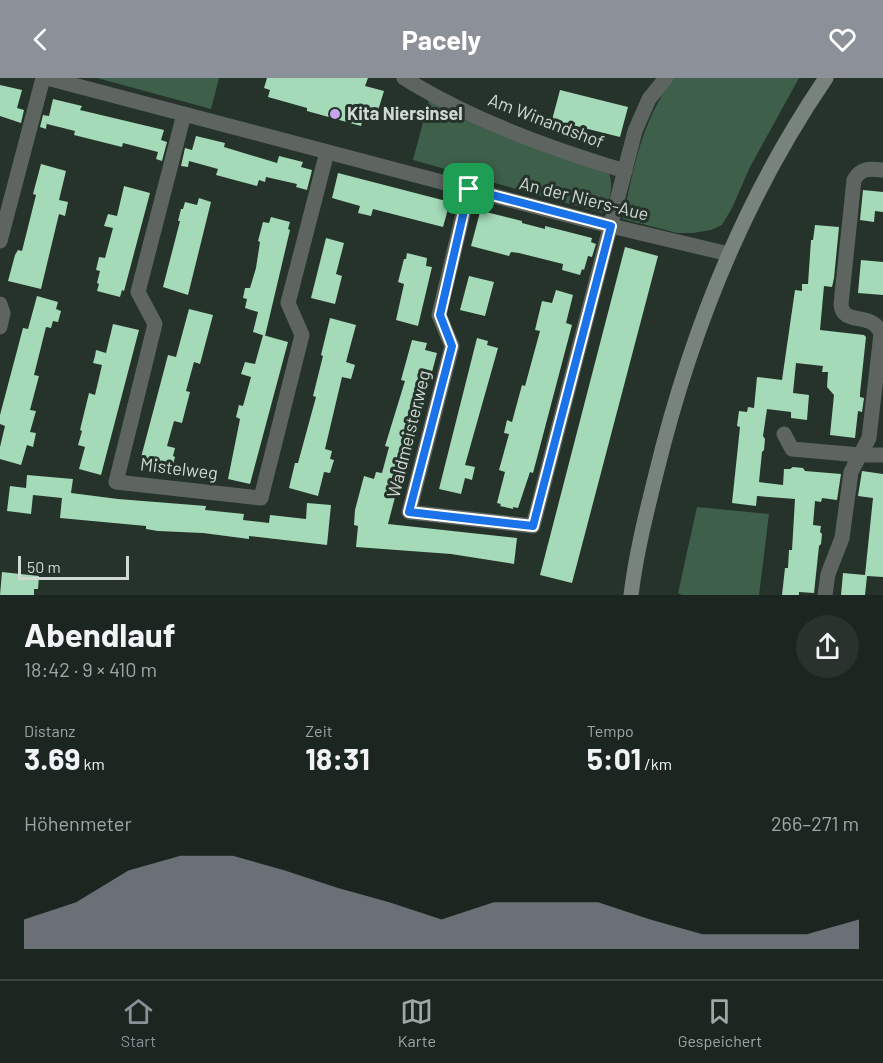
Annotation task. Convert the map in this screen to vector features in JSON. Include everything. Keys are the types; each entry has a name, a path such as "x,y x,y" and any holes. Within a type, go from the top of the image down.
{"main road":[{"path":"631,595 640,539 668,425 696,336 729,254 778,157 826,78"}],"street":[{"path":"0,241 43,78"},
{"name":"An der Niers-Aue","path":"48,78 611,226 729,254"},
{"name":"Am Winandshof","path":"404,78 426,92 520,135 625,171"},
{"path":"611,226 641,113 666,78"},
{"name":"Mistelweg","path":"184,114 138,292 155,324 116,482 261,498 302,335 288,303 327,152"},
{"path":"825,595 828,574 842,538 851,472 869,438 882,337 874,322 847,316 841,308 853,183 861,171 883,170"},
{"name":"Waldmeisterweg","path":"469,189 440,315 452,346 409,512 533,526 611,226"},
{"path":"0,304 3,313 0,327"},
{"path":"784,434 792,448 883,455"}],"green space":[{"path":"97,78 219,78 211,109"},
{"path":"674,78 799,78 750,167 732,208 722,225 711,230 677,233 623,219 635,163 646,127"},
{"path":"429,100 609,173 610,194 602,213 413,160"},
{"path":"697,507 769,514 759,595 682,595 678,593"}],"building":[{"path":"267,78 368,78 365,86 384,91 376,117 364,114 361,126 268,97 270,90 264,88"},
{"path":"0,85 22,90 17,108 24,110 21,123 0,116"},
{"path":"560,90 628,107 620,137 552,120"},
{"path":"53,99 82,106 80,110 164,130 161,140 167,142 162,161 156,159 158,152 123,143 122,147 74,135 75,131 47,124 47,122 46,129 40,127 43,115 49,116"},
{"path":"196,136 225,143 224,147 277,163 279,156 303,162 301,167 312,170 307,190 296,187 297,184 266,177 265,182 259,180 257,186 216,175 218,169 189,161 188,167 181,166 185,148 192,150"},
{"path":"41,164 66,171 59,200 68,202 65,216 59,214 41,289 8,281 15,255 18,250 22,251"},
{"path":"338,173 450,202 443,227 373,209 371,216 358,213 360,206 332,198"},
{"path":"124,186 150,193 124,291 122,290 120,297 97,291 100,271 96,270 99,257 105,258 113,228 104,226 108,214 117,216"},
{"path":"863,190 883,192 883,212 875,211 874,222 860,220"},
{"path":"199,198 211,202 188,295 163,287 181,209 185,202 197,205"},
{"path":"480,212 522,221 522,223 545,229 545,226 592,238 591,242 596,244 592,257 588,256 580,275 562,270 563,264 519,253 511,252 509,256 471,246"},
{"path":"271,217 290,222 288,229 290,230 265,336 253,332 258,312 245,308 247,299 243,298 245,288 250,288 256,268 260,242 258,241 263,222 269,223"},
{"path":"815,225 839,227 834,278 832,287 824,286 820,330 866,337 860,393 860,397 864,398 862,412 858,411 855,438 830,435 834,395 827,387 828,372 822,372 823,366 796,363 793,393 809,395 807,420 791,418 791,412 767,409 759,482 783,485 784,469 793,467 803,468 805,471 841,474 837,500 822,498 821,502 815,501 813,525 821,526 822,534 814,593 799,592 799,595 782,595 789,550 792,550 795,499 757,496 756,506 732,503 740,427 737,426 739,411 747,412 748,407 754,408 757,377 782,380 795,290 802,291 802,284 808,284 811,240 813,240"},
{"path":"326,238 344,243 336,274 342,276 335,304 311,298"},
{"path":"625,247 658,256 572,583 540,575"},
{"path":"407,253 427,258 426,266 432,267 418,326 396,320 404,284 398,282"},
{"path":"861,260 883,262 883,295 858,293"},
{"path":"469,276 494,282 485,316 460,310"},
{"path":"556,290 573,295 566,323 572,325 533,473 530,472 518,508 513,507 513,509 497,503 505,472 499,470 509,434 504,433 507,420 512,422 522,385 525,386 540,331 535,330 542,301 552,303"},
{"path":"37,296 58,302 56,309 61,311 58,322 53,321 51,328 46,327 34,375 39,376 30,410 36,411 30,432 36,433 33,447 27,445 21,465 0,459 5,426 0,424 0,415 23,328 28,329"},
{"path":"189,309 213,315 200,364 194,362 186,391 190,392 182,423 174,421 167,446 175,448 170,476 139,465 168,355 176,357"},
{"path":"330,318 356,325 346,362 355,365 351,379 342,377 325,449 332,451 330,459 334,460 330,473 324,472 318,496 289,488 316,397 313,396"},
{"path":"113,324 139,330 101,475 79,469 85,447 78,445 89,393 95,395 102,365 93,363 96,350 106,353"},
{"path":"263,335 288,342 250,484 228,479 240,419 236,417 239,405 243,406 251,377 241,374 245,362 255,364"},
{"path":"477,338 488,341 487,345 498,348 465,465 475,467 472,480 465,478 461,494 439,489"},
{"path":"412,340 427,343 425,350 437,353 406,471 402,470 388,524 517,538 514,564 451,554 356,547 358,526 354,525 355,510 364,476 374,479 376,472 382,473 389,447 385,446 405,381 401,380"},
{"path":"862,471 883,474 883,577 867,576 865,595 841,595 843,573 865,575 873,498 858,496"},
{"path":"27,475 73,479 71,493 206,506 205,510 244,514 243,520 269,523 270,515 306,519 307,503 331,505 327,545 249,536 249,539 203,533 158,531 146,529 146,526 60,518 62,498 33,495 31,514 7,511 10,486 26,488"},
{"path":"2,572 39,576 38,589 34,589 34,595 0,595"}],"place":[{"name":"Kita Niersinsel","path":"335,114"}],"route":[{"path":"469,189 611,226 533,526 409,512 452,346 440,315 469,189"}]}
